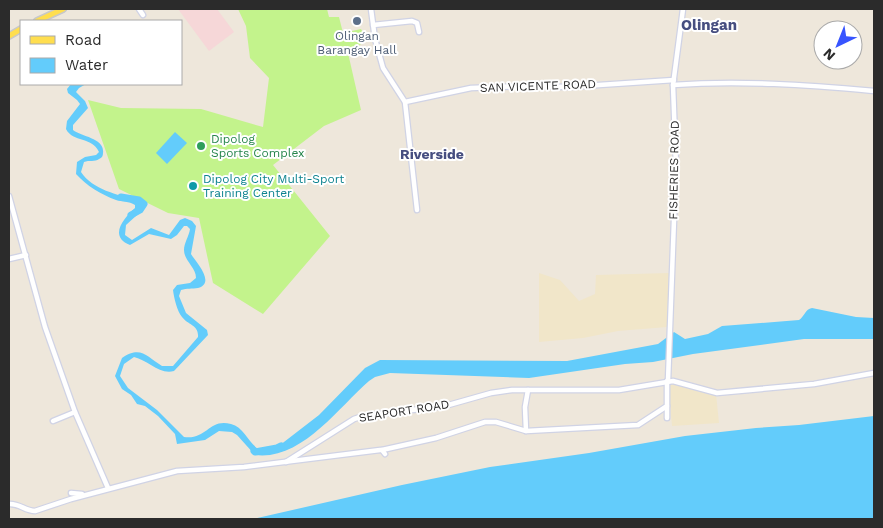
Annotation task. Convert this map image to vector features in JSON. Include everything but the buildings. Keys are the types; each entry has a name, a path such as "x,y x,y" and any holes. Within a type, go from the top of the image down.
{"main road":[{"path":"39,20 63,9"},
{"path":"9,36 20,30"}],"street":[{"path":"139,9 143,15"},
{"path":"371,9 383,68 404,102 417,210"},
{"name":"FISHERIES ROAD","path":"668,418 669,333 676,166 673,83 683,9"},
{"path":"373,25 415,22 418,25 419,32"},
{"name":"SAN VICENTE ROAD","path":"404,102 472,88 525,86 569,87 673,83 755,83 822,86 874,91"},
{"path":"9,196 46,327 75,412 108,488"},
{"path":"9,259 26,255"},
{"path":"668,381 717,392 822,383 874,373"},
{"name":"SEAPORT ROAD","path":"9,504 16,504 35,511 58,502 177,471 244,467 286,462 354,419 363,416 445,406 491,393 528,390 619,390 668,381"},
{"path":"526,431 525,408 528,390"},
{"path":"286,462 383,452 436,438 485,422 496,422 526,431 638,425 667,406"},
{"path":"53,421 75,412"},
{"path":"71,493 89,494"}],"shaded area":[{"path":"178,9 217,9 234,32 209,51"},
{"path":"539,273 560,280 579,301 595,294 596,275 669,273 667,327 618,331 583,338 539,342"},
{"path":"668,382 716,394 719,423 672,426"}],"green space":[{"name":"Dipolog Sports Complex","path":"238,9 327,9 329,17 339,17 343,33 361,29 367,40 348,53 361,110 324,126 273,165 330,236 263,314 213,283 199,218 168,213 119,189 88,100 121,108 201,109 263,127 269,78 250,58 246,26"}],"water":[{"path":"70,85 84,85 76,92 85,101 88,108 73,125 73,130 97,141 103,148 102,157 84,162 81,172 99,187 137,201 140,204 137,215 126,225 125,235 132,240 151,228 169,235 180,220 185,218 192,221 196,226 191,254 203,272 205,282 198,288 181,290 179,296 186,313 207,330 208,335 174,371 163,371 134,357 124,364 120,376 128,388 157,410 184,437 198,435 218,424 231,424 237,426 258,449 264,452 271,452 319,415 365,368 380,360 567,361 658,344 674,332 685,339 708,334 722,326 799,320 812,308 856,317 874,318 874,339 804,339 693,354 653,362 625,364 529,378 390,373 375,377 369,381 318,430 288,450 272,455 255,455 237,435 232,432 219,431 205,440 177,444 175,434 158,416 145,406 137,404 131,395 122,389 115,376 122,358 134,352 148,356 162,366 173,366 198,337 197,330 184,320 180,314 173,290 177,285 190,283 196,278 184,250 190,229 184,226 171,239 149,234 130,245 123,241 120,237 120,227 135,208 135,205 116,200 99,192 76,174 77,162 99,152 92,144 73,136 66,129 67,121 80,104 68,93 67,89"},
{"path":"175,132 187,143 167,164 156,153"},
{"path":"874,416 874,519 253,519 490,467 589,453 685,436"}],"waterway":[{"path":"121,197 139,200 144,204 140,210 131,215"},
{"path":"254,451 281,446"}],"place":[{"name":"Olingan Barangay Hall","path":"357,21"},
{"name":"Dipolog Sports Complex","path":"201,146"},
{"name":"Dipolog City Multi-Sport Training Center","path":"193,186"}],"district":[{"name":"Olingan","path":"709,25"},
{"name":"Riverside","path":"432,154"}]}
